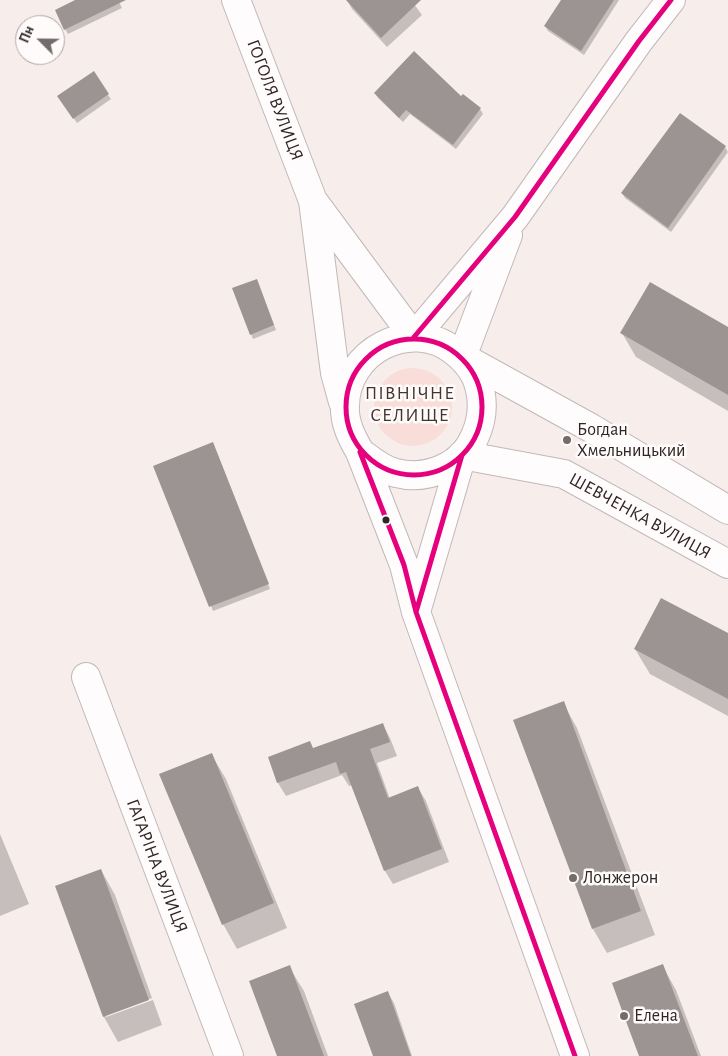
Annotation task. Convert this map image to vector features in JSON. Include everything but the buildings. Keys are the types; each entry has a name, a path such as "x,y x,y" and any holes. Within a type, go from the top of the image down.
{"main road":[{"name":"ГОГОЛЯ ВУЛИЦЯ","path":"236,0 313,201 335,373 347,424 360,452 404,565 416,612 575,1056"},
{"path":"414,337 515,217 639,41 671,0"},
{"name":"ГОГОЛЯ ВУЛИЦЯ","path":"313,201 414,337"},
{"path":"515,217 462,357 591,428 728,510"},
{"name":"ГОГОЛЯ ВУЛИЦЯ","path":"344,406 347,388 354,372 365,357 379,346 396,339 414,337 432,340 448,346 462,357 474,372 480,388 482,406 480,424 473,441 462,455 448,466 431,473 413,475 395,473 379,466 360,452"},
{"name":"ГОГОЛЯ ВУЛИЦЯ","path":"416,612 462,455"},
{"name":"ШЕВЧЕНКА ВУЛИЦЯ","path":"462,455 564,474 728,564"},
{"name":"ГАГАРІНА ВУЛИЦЯ","path":"86,677 229,1056"}],"shaded area":[{"path":"405,368 421,368 435,374 446,385 452,399 452,415 446,429 435,440 421,446 405,446 391,440 380,429 374,415 374,399 380,385 391,374"}],"transit line":[{"path":"414,337 515,217 639,41 671,0"},
{"path":"414,339 440,344 452,350 462,359 471,369 477,381 482,407 477,433 471,445 462,455 452,464 440,470 414,475 388,470 376,464 366,455 357,445 351,433 346,407 351,381 357,369 366,359 376,350 388,344 414,339"},
{"path":"360,452 404,565 416,612 575,1056"},
{"path":"416,612 462,455"}],"place":[{"name":"Богдан Хмельницький","path":"567,440"},
{"name":"Лонжерон","path":"573,878"},
{"name":"Елена","path":"624,1016"}],"district":[{"name":"ПІВНІЧНЕ СЕЛИЩЕ","path":"410,404"}]}
